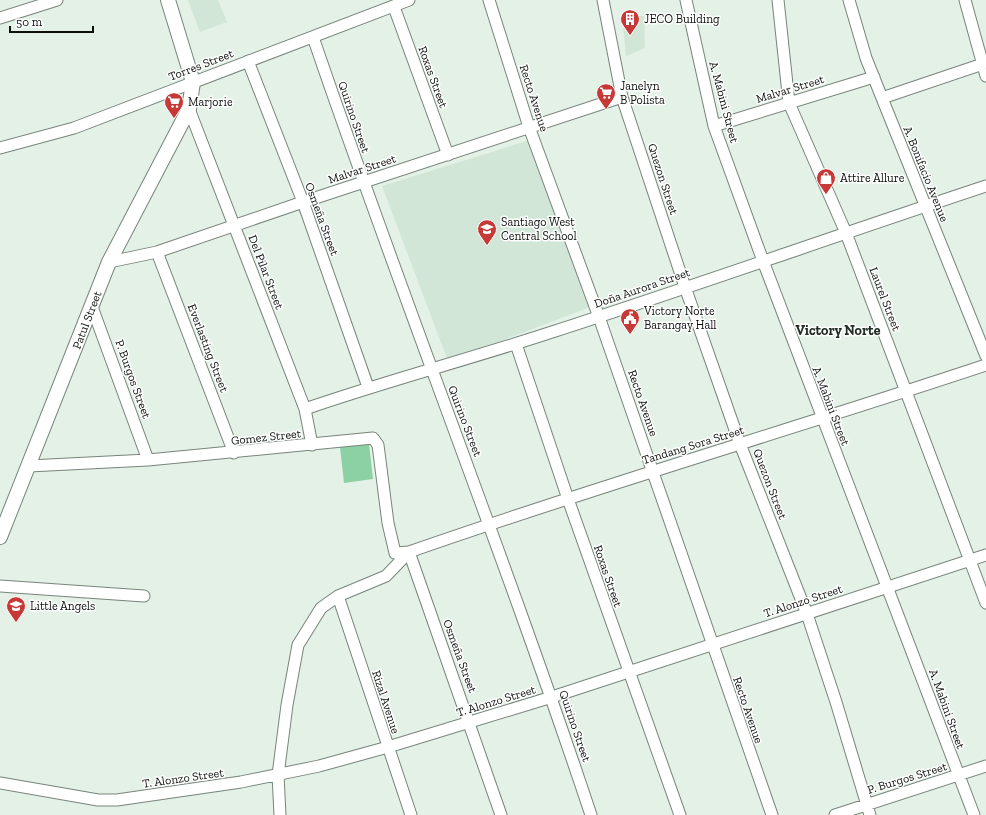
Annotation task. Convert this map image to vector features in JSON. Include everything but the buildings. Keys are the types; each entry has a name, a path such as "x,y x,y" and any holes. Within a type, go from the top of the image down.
{"main road":[{"path":"168,0 193,82"},
{"name":"Patul Street","path":"0,537 109,262 189,109 193,82"}],"street":[{"path":"0,18 57,0"},
{"name":"Torres Street","path":"0,148 74,128 409,0"},
{"name":"Recto Avenue","path":"489,0 529,127 599,317 711,644 772,815"},
{"name":"Quezon Street","path":"602,0 622,97 685,287 740,444 807,614 836,702 870,815"},
{"name":"A. Mabini Street","path":"686,0 714,126 822,419 974,815"},
{"name":"Laurel Street","path":"778,0 789,103 846,233 986,604"},
{"name":"A. Bonifacio Avenue","path":"849,0 866,58 924,206 986,356"},
{"path":"965,0 984,63 986,76"},
{"name":"Roxas Street","path":"394,7 448,155"},
{"name":"Quirino Street","path":"313,37 362,182 552,697 591,815"},
{"name":"Osmeña Street","path":"248,61 303,202 368,387"},
{"path":"882,98 984,63"},
{"name":"Malvar Street","path":"714,126 874,77"},
{"name":"Malvar Street","path":"109,262 157,252 362,182 622,97"},
{"name":"Del Pilar Street","path":"189,109 305,409 312,445"},
{"name":"Doña Aurora Street","path":"305,409 368,387 516,344 599,317 986,186"},
{"name":"Everlasting Street","path":"157,252 234,453"},
{"name":"P. Burgos Street","path":"92,307 148,460"},
{"name":"Roxas Street","path":"516,344 568,499 680,815"},
{"name":"Tandang Sora Street","path":"409,552 489,524 653,471 822,419 986,365"},
{"name":"Gomez Street","path":"29,466 148,460 234,453 374,438 377,441 388,523 395,553 409,552"},
{"path":"280,815 278,775 298,645 321,608 338,596 386,576 409,552"},
{"name":"Osmeña Street","path":"409,552 470,722 501,815"},
{"name":"T. Alonzo Street","path":"0,783 98,800 155,795 278,775 319,766 388,747 552,697 986,555"},
{"path":"0,586 144,596"},
{"name":"Rizal Avenue","path":"338,596 411,815"},
{"name":"P. Burgos Street","path":"835,815 986,766"}],"shaded area":[{"path":"188,0 218,0 227,22 200,32"},
{"name":"JECO Building","path":"622,16 644,16 645,48 626,56"},
{"name":"Santiago West Central School","path":"530,140 590,307 448,361 382,186"}],"green space":[{"path":"369,444 373,479 344,483 340,447"}],"place":[{"name":"JECO Building","path":"630,36"},
{"name":"Janelyn B Polista","path":"606,110"},
{"name":"Marjorie","path":"174,119"},
{"name":"Attire Allure","path":"826,195"},
{"name":"Santiago West Central School","path":"487,246"},
{"name":"Victory Norte Barangay Hall","path":"630,335"},
{"name":"Little Angels","path":"16,623"}],"district":[{"name":"Victory Norte","path":"838,330"}]}
